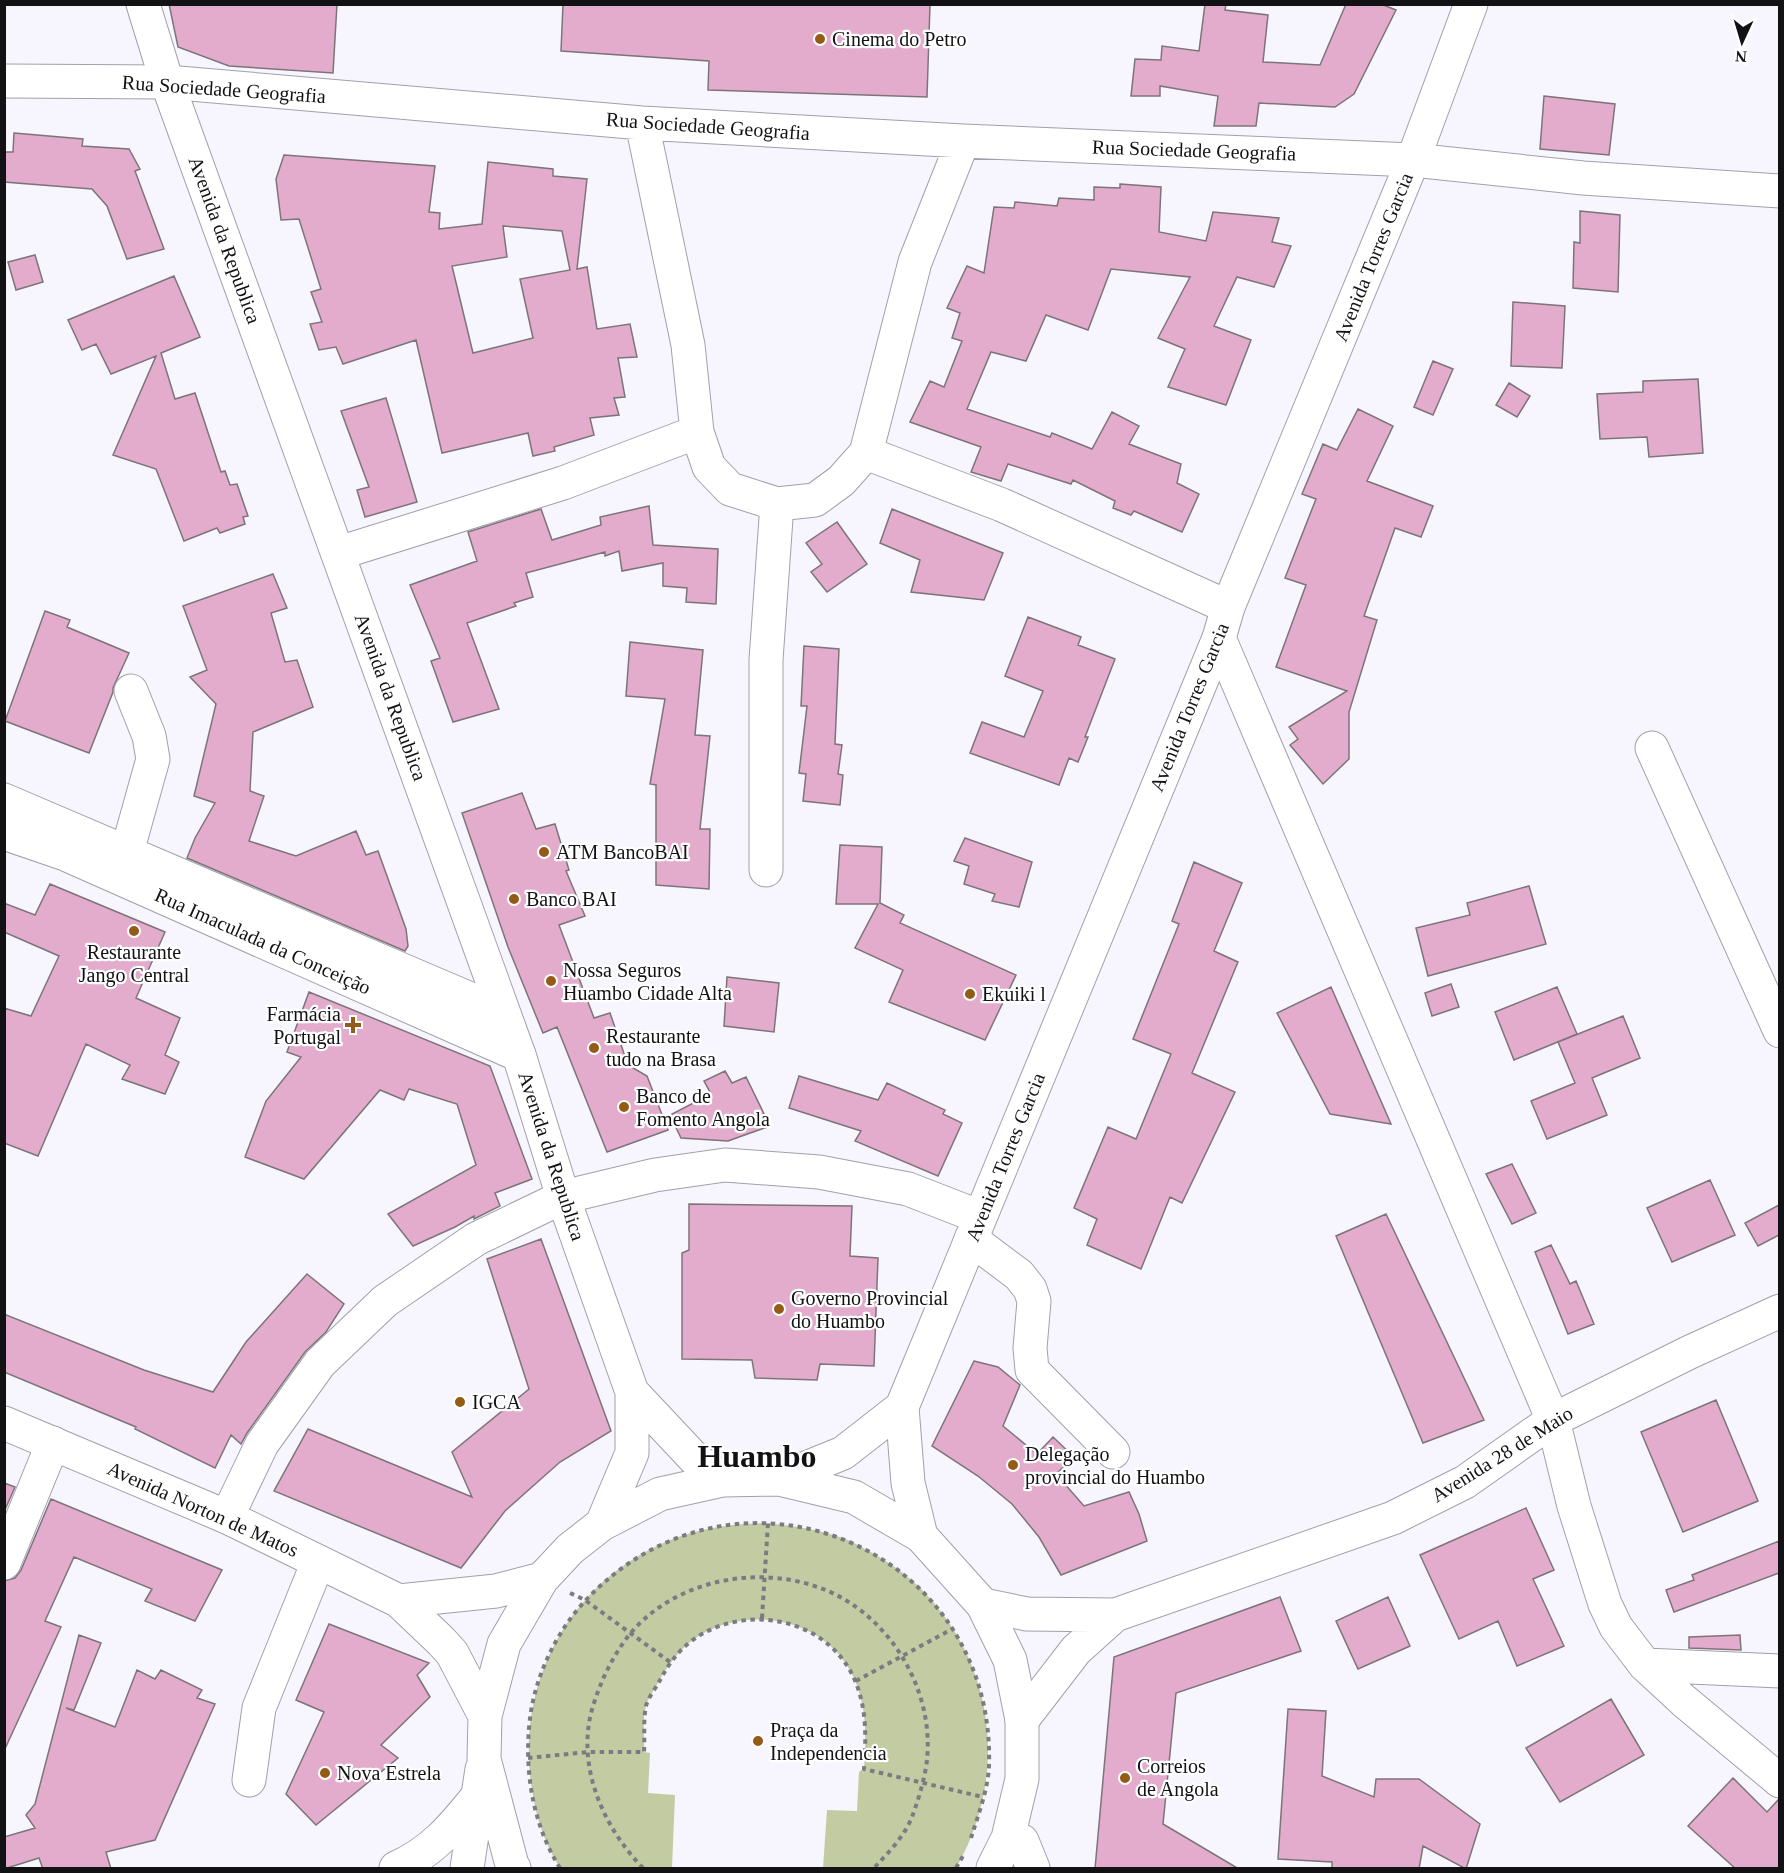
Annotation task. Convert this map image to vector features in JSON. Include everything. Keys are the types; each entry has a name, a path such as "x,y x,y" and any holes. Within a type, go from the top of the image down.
{"street":[{"name":"Avenida da Republica","path":"143,4 167,82 519,1054 563,1197 632,1392"},
{"name":"Avenida Torres Garcia","path":"902,1407 1413,160 1471,4"},
{"name":"Rua Sociedade Geografia","path":"4,81 167,82 642,123 963,141 1413,160 1583,178 1779,190"},
{"path":"642,123 688,345 697,432 709,467 730,489 777,504 815,500 841,481 866,453 915,262 963,141"},
{"path":"339,553 563,483 697,432"},
{"path":"866,453 1002,505 1228,607"},
{"path":"766,870 766,660 777,504"},
{"path":"1218,638 1553,1420 1574,1506 1605,1604 1616,1627 1645,1665 1779,1781"},
{"path":"127,852 153,759 149,736 131,692"},
{"path":"1652,748 1779,1031"},
{"name":"Rua Imaculada da Conceição","path":"4,800 503,1013"},
{"name":"Rua Imaculada da Conceição","path":"4,833 65,854 519,1054"},
{"path":"227,1517 262,1444 320,1363 386,1301 476,1239 563,1197 655,1174 725,1166 819,1172 908,1190 976,1228 1030,1289 1034,1301 1030,1348 1032,1370 1113,1452"},
{"name":"Avenida 28 de Maio","path":"1115,1615 1393,1518 1465,1482 1553,1420 1779,1311"},
{"path":"632,1392 694,1458 723,1480"},
{"path":"603,1524 632,1453 632,1392"},
{"path":"779,1479 843,1453 902,1407"},
{"path":"902,1407 908,1483 921,1536"},
{"name":"Avenida Norton de Matos","path":"4,1423 227,1517 399,1601"},
{"path":"4,1563 53,1443"},
{"path":"467,1869 484,1759 485,1716 504,1644 542,1579 570,1549 603,1524 660,1494 723,1480 779,1479 854,1497 921,1536 983,1605 1010,1660 1022,1720 1025,1859"},
{"path":"249,1780 259,1708 318,1562"},
{"path":"399,1601 489,1592 542,1579"},
{"path":"399,1601 452,1653 485,1716"},
{"path":"983,1605 1027,1614 1115,1615"},
{"path":"1022,1720 1076,1650 1115,1615"},
{"path":"1645,1665 1779,1671"},
{"path":"484,1759 514,1869"},
{"path":"979,1861 1008,1838 1022,1779"},
{"path":"396,1869 422,1855 436,1843 454,1826 477,1797"}],"path":[{"path":"762,1618 768,1522"},
{"path":"560,1869 552,1856 536,1814 528,1758 528,1733 534,1697 545,1662 563,1629 585,1600 614,1572 649,1550 677,1538 727,1524 768,1522 812,1528 854,1543 892,1565 926,1594 953,1629 970,1661 982,1696 988,1732 989,1768 969,1847"},
{"path":"643,1869 625,1850 608,1824 596,1795 588,1752 592,1708 601,1681 614,1656 631,1633 653,1613 678,1596 705,1584 734,1578 765,1576 797,1581 829,1592 857,1608 882,1630 902,1656 915,1681 924,1707 927,1762 911,1819 895,1845 874,1869"},
{"path":"542,1579 585,1600 670,1662"},
{"path":"856,1681 953,1629 983,1605"},
{"path":"528,1758 588,1752 644,1752 646,1706 670,1662 689,1643 711,1629 736,1621 762,1618 806,1630 827,1643 844,1662 856,1681 864,1706 866,1732 864,1769 983,1797"},
{"path":"956,1869 979,1861"}],"green space":[{"path":"768,1523 835,1535 875,1554 911,1579 926,1594 950,1624 968,1656 980,1690 987,1726 988,1762 983,1799 972,1834 956,1868 823,1868 827,1810 857,1811 859,1772 864,1768 865,1746 865,1725 860,1694 844,1661 827,1643 806,1630 783,1622 759,1620 735,1622 712,1629 690,1642 669,1665 647,1703 644,1717 644,1752 650,1753 648,1793 675,1795 672,1868 560,1868 544,1837 537,1816 531,1783 529,1748 532,1713 540,1679 553,1648 570,1618 592,1592 619,1569 649,1550 692,1532"}],"building":[{"path":"169,4 337,4 333,73 229,66 178,47"},
{"name":"Cinema do Petro","path":"563,4 930,4 927,97 708,90 709,61 561,51"},
{"path":"1205,4 1226,4 1225,10 1268,15 1263,62 1320,65 1346,4 1381,4 1396,10 1354,94 1335,107 1259,103 1256,126 1214,126 1218,96 1160,86 1160,96 1131,96 1135,59 1161,60 1162,46 1199,51"},
{"path":"1544,96 1615,104 1609,155 1540,149"},
{"path":"14,133 83,139 82,146 129,149 140,169 135,171 164,249 127,259 107,206 92,189 4,182 4,152 13,152"},
{"path":"284,155 435,166 429,212 440,213 439,229 482,224 488,162 553,169 553,176 587,179 577,269 587,267 597,329 630,324 637,357 618,358 625,397 614,398 619,415 590,418 594,435 554,447 555,451 533,456 528,433 442,453 416,340 343,364 336,347 319,350 310,324 322,322 311,292 321,289 299,219 281,220 276,179","holes":["503,226 562,231 570,270 520,279 533,338 473,353 452,266 507,257"]},
{"path":"1120,184 1161,187 1159,232 1206,241 1213,212 1279,218 1272,242 1291,246 1274,287 1237,277 1214,326 1251,340 1226,405 1168,387 1185,349 1158,338 1190,277 1111,269 1088,330 1046,315 1026,361 991,352 967,409 1050,437 1052,433 1092,449 1112,412 1139,426 1129,444 1181,464 1177,483 1199,494 1182,532 1134,511 1131,515 1113,508 1115,501 1073,480 1071,484 1008,464 1001,481 971,472 981,447 910,422 930,381 944,387 962,341 952,338 960,313 947,308 967,266 984,273 994,207 1014,208 1015,202 1057,206 1059,198 1094,200 1094,187 1120,188"},
{"path":"1580,211 1620,215 1618,292 1573,288 1574,242 1580,243"},
{"path":"35,255 43,282 16,290 8,262"},
{"path":"174,276 200,337 161,353 175,399 195,393 221,472 225,471 230,485 237,484 248,516 243,517 245,524 220,533 217,528 184,541 156,469 113,455 156,356 111,374 96,344 82,350 68,320"},
{"path":"1513,302 1565,306 1562,368 1511,366"},
{"path":"1433,361 1453,369 1433,415 1414,407"},
{"path":"1698,379 1703,453 1649,457 1647,437 1600,439 1597,394 1643,392 1643,381"},
{"path":"1509,383 1530,396 1517,417 1496,405"},
{"path":"386,398 417,502 365,517 357,490 369,487 341,411"},
{"path":"1358,409 1393,426 1367,481 1433,506 1421,537 1395,528 1364,616 1377,620 1349,712 1349,759 1323,784 1290,745 1298,739 1289,727 1347,691 1276,667 1306,585 1285,578 1316,499 1302,494 1323,444 1337,450"},
{"path":"649,506 653,545 718,549 716,604 686,602 687,588 663,586 663,563 622,571 619,551 605,556 605,552 526,573 533,597 514,603 516,606 467,623 499,709 453,722 431,661 440,658 410,585 477,561 468,532 541,509 552,540 601,525 600,517"},
{"path":"892,509 1003,553 984,600 911,592 920,560 880,543"},
{"path":"837,522 867,564 827,592 811,572 822,564 806,543"},
{"path":"273,574 287,608 271,613 285,662 297,660 313,707 253,732 250,791 264,796 249,841 296,856 356,831 366,855 378,851 406,929 408,946 405,951 187,858 195,838 215,803 194,796 216,704 190,677 207,670 183,606"},
{"path":"45,611 70,620 67,627 129,653 113,688 89,753 5,721"},
{"path":"1028,617 1081,637 1078,645 1115,659 1085,737 1088,737 1078,762 1069,758 1059,785 970,753 982,722 1024,737 1043,691 1005,676"},
{"path":"630,642 703,650 695,735 710,736 700,829 710,829 709,889 656,885 656,785 650,784 665,699 626,696"},
{"path":"804,646 839,649 835,744 842,745 838,774 843,775 840,805 803,801 806,774 799,773 807,706 801,706"},
{"path":"522,793 536,829 555,824 569,870 566,871 585,916 559,925 594,1018 610,1013 628,1065 647,1076 668,1130 607,1152 557,1027 543,1033 508,947 462,813"},
{"path":"965,838 1032,862 1019,907 992,901 995,894 964,884 969,866 954,861"},
{"path":"840,845 882,847 880,903 904,915 900,923 1016,975 985,1040 889,1002 903,970 855,948 878,904 836,904"},
{"path":"1194,862 1242,883 1214,951 1238,962 1192,1073 1235,1092 1182,1203 1170,1197 1141,1269 1087,1245 1097,1219 1074,1208 1108,1127 1136,1139 1171,1054 1133,1039 1179,924 1172,921"},
{"path":"50,884 165,932 136,998 180,1018 165,1055 179,1062 165,1094 122,1079 130,1065 86,1044 38,1156 4,1143 4,1008 31,1016 59,956 4,932 4,903 35,915"},
{"path":"1529,886 1546,944 1428,976 1416,928 1470,915 1467,903"},
{"path":"727,977 779,983 774,1032 724,1026"},
{"path":"1451,984 1459,1007 1432,1016 1425,993"},
{"path":"1331,987 1391,1124 1330,1114 1277,1013"},
{"path":"1557,987 1577,1034 1514,1060 1495,1012"},
{"path":"309,992 490,1066 532,1179 495,1193 500,1206 413,1246 388,1214 476,1165 457,1104 409,1089 404,1100 380,1090 304,1179 245,1157 266,1101 301,1057 287,1052"},
{"path":"1623,1016 1640,1058 1592,1078 1607,1115 1547,1139 1531,1101 1575,1083 1558,1042"},
{"path":"725,1071 732,1083 746,1077 770,1126 728,1141 681,1138 670,1115 711,1094 704,1081"},
{"path":"799,1076 878,1100 887,1083 945,1110 943,1114 962,1123 938,1176 855,1141 861,1131 789,1108"},
{"path":"1512,1164 1536,1213 1512,1224 1486,1174"},
{"path":"1710,1180 1735,1235 1672,1262 1647,1208"},
{"name":"Governo Provincial do Huambo","path":"689,1204 852,1206 850,1256 878,1258 874,1366 820,1364 817,1380 755,1378 752,1360 682,1359 682,1253 689,1250"},
{"path":"1779,1205 1779,1235 1758,1246 1745,1223"},
{"path":"1386,1214 1484,1420 1423,1443 1336,1236"},
{"path":"541,1239 611,1431 560,1462 505,1511 461,1568 274,1491 308,1429 472,1497 452,1452 529,1389 487,1259"},
{"path":"1551,1245 1570,1284 1576,1281 1594,1324 1568,1334 1535,1252"},
{"path":"307,1274 344,1304 326,1332 305,1352 241,1444 231,1435 215,1468 135,1429 136,1427 4,1372 4,1314 144,1370 213,1392 246,1342"},
{"name":"Delegação provincial do Huambo","path":"974,1361 998,1367 1020,1385 1003,1426 1037,1454 1053,1437 1074,1457 1056,1474 1084,1506 1129,1492 1139,1514 1147,1541 1061,1575 1039,1537 1012,1504 978,1476 932,1446"},
{"path":"1716,1400 1758,1501 1683,1532 1641,1432"},
{"path":"4,1483 15,1487 4,1512"},
{"path":"51,1499 222,1570 195,1621 145,1601 152,1589 74,1557 45,1621 61,1627 4,1751 4,1581 15,1578 21,1570"},
{"path":"1526,1508 1554,1570 1533,1579 1564,1646 1517,1666 1498,1621 1459,1639 1420,1555"},
{"path":"1779,1541 1779,1573 1674,1612 1666,1590 1694,1580 1692,1575"},
{"path":"1280,1597 1301,1651 1176,1693 1163,1824 1239,1869 1095,1869 1114,1657"},
{"path":"1388,1597 1410,1646 1358,1669 1336,1621"},
{"path":"329,1624 429,1663 417,1675 430,1697 381,1745 398,1758 316,1825 286,1794 324,1712 296,1700"},
{"path":"79,1635 101,1643 74,1710 66,1708 115,1727 137,1670 155,1679 161,1670 202,1690 197,1698 215,1704 155,1840 106,1852 111,1869 43,1869 39,1858 4,1869 4,1837 35,1828 26,1815 35,1804"},
{"path":"1740,1635 1741,1650 1689,1648 1689,1637"},
{"path":"1611,1699 1644,1755 1560,1802 1526,1748"},
{"path":"1288,1709 1326,1711 1322,1776 1374,1797 1376,1779 1419,1779 1480,1824 1466,1869 1423,1846 1419,1869 1332,1869 1332,1862 1278,1859"},
{"path":"1733,1778 1767,1812 1779,1799 1779,1869 1736,1869 1688,1826"}],"place":[{"name":"Cinema do Petro","path":"820,39"},
{"name":"ATM BancoBAI","path":"544,852"},
{"name":"Banco BAI","path":"514,899"},
{"name":"Restaurante Jango Central","path":"134,931"},
{"name":"Nossa Seguros Huambo Cidade Alta","path":"551,981"},
{"name":"Ekuiki l","path":"970,994"},
{"name":"Farmácia Portugal","path":"353,1025"},
{"name":"Restaurante tudo na Brasa","path":"594,1048"},
{"name":"Banco de Fomento Angola","path":"624,1107"},
{"name":"Governo Provincial do Huambo","path":"779,1309"},
{"name":"IGCA","path":"460,1402"},
{"name":"Delegação provincial do Huambo","path":"1013,1465"},
{"name":"Praça da Independencia","path":"758,1741"},
{"name":"Nova Estrela","path":"325,1773"},
{"name":"Correios de Angola","path":"1125,1778"}],"district":[{"name":"Huambo","path":"757,1456"}]}
